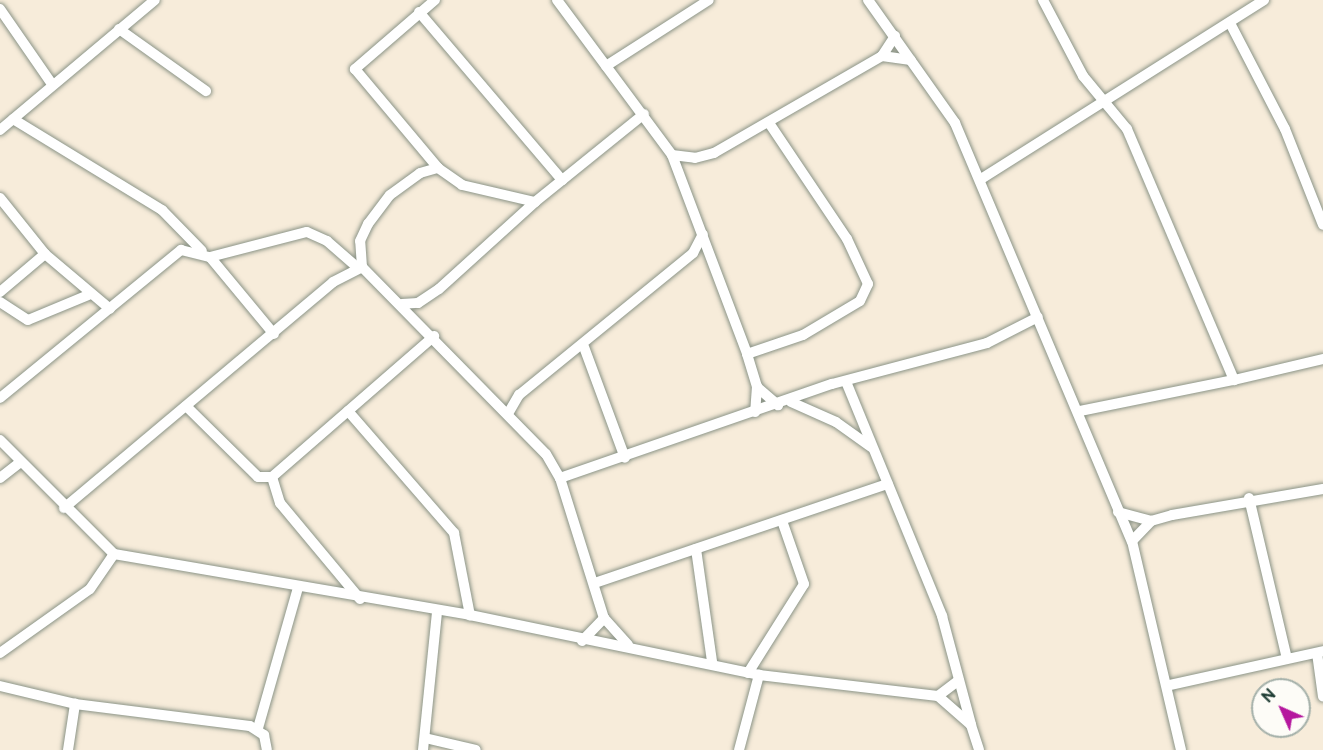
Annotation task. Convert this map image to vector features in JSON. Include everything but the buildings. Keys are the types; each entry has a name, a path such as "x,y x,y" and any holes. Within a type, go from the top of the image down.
{"street":[{"path":"0,130 52,84 155,0"},
{"path":"435,0 355,69 438,168 462,185 535,202"},
{"path":"557,0 644,114 672,155 747,354 757,387 755,411"},
{"path":"868,0 955,123 981,178 1038,317 1080,411 1118,512 1132,541 1170,685 1181,750"},
{"path":"1043,0 1083,76 1105,97 1122,120 1175,234 1234,380"},
{"path":"981,178 1105,97 1230,23 1264,0"},
{"path":"606,66 705,1"},
{"path":"0,9 52,84"},
{"path":"419,12 562,180"},
{"path":"1230,23 1285,129 1323,225"},
{"path":"119,29 206,91"},
{"path":"672,155 695,158 714,153 882,56 895,36"},
{"path":"882,56 911,60"},
{"path":"402,304 418,303 439,289 535,202 644,114"},
{"path":"13,119 162,210 206,254 274,333"},
{"path":"747,354 813,329 860,301 868,284 847,239 769,123"},
{"path":"64,508 274,333 359,266 360,241 381,204 420,173 438,168"},
{"path":"0,198 45,254 88,295 110,309"},
{"path":"182,250 206,254 307,232 327,241 359,266 402,304 509,412 560,478 595,583 604,618 631,646"},
{"path":"0,398 182,250 186,234"},
{"path":"509,412 519,395 584,347 693,253 703,234"},
{"path":"693,253 712,258"},
{"path":"0,292 45,254"},
{"path":"0,302 28,320 88,295"},
{"path":"560,478 625,458 755,411 791,402 832,384 847,384 987,343 1038,317"},
{"path":"186,406 258,477 272,477 434,336"},
{"path":"584,347 625,458"},
{"path":"1080,411 1234,380 1323,359"},
{"path":"847,384 942,616 979,750"},
{"path":"757,387 778,405"},
{"path":"791,402 836,422 872,447"},
{"path":"348,411 454,533 470,615"},
{"path":"0,440 19,464 114,554 360,599 470,615 582,641 631,646 712,662 754,674 938,696 971,725"},
{"path":"0,478 19,464"},
{"path":"272,477 280,503 360,599"},
{"path":"595,583 888,484"},
{"path":"1118,512 1151,521 1249,498 1323,489"},
{"path":"1249,498 1287,659"},
{"path":"739,750 754,674 804,584 782,521"},
{"path":"1132,541 1151,521"},
{"path":"696,549 712,662"},
{"path":"0,653 90,589 114,554"},
{"path":"267,750 258,728 298,588"},
{"path":"423,750 437,612"},
{"path":"582,641 604,618"},
{"path":"1170,685 1320,652 1323,697"},
{"path":"938,696 959,680"},
{"path":"0,686 75,704 258,728"},
{"path":"68,750 75,704"},
{"path":"425,738 476,750"}]}
